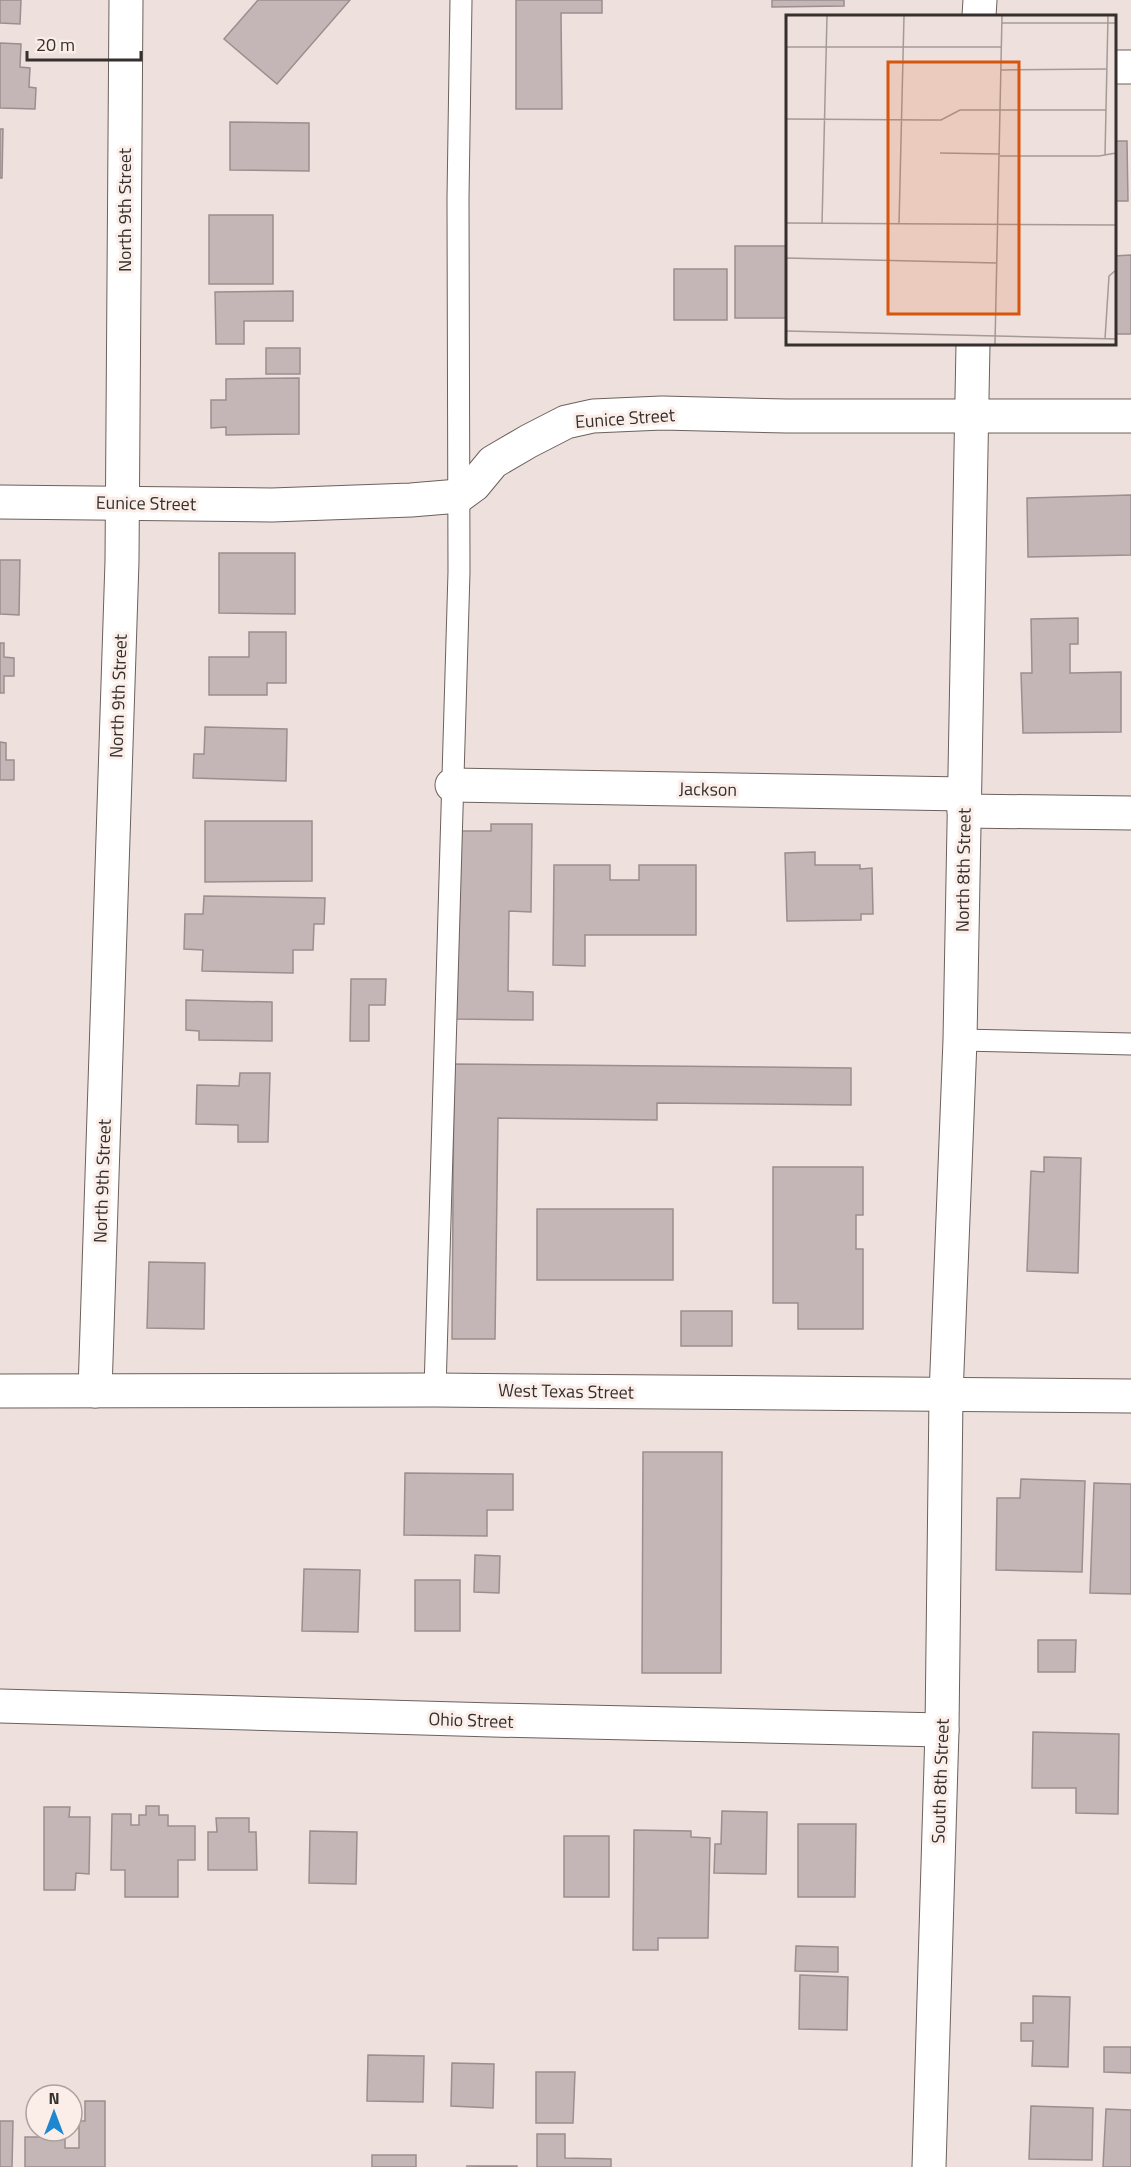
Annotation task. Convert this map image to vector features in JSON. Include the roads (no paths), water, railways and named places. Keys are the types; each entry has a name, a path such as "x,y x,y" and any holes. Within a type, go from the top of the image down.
{"street":[{"name":"North 9th Street","path":"96,1391 122,561 126,0"},
{"path":"979,15 980,0"},
{"name":"North 8th Street","path":"946,1395 960,1040 973,345"},
{"name":"Eunice Street","path":"0,502 335,503 459,496 474,485 493,462 567,422 593,416 662,413 787,416 1131,416"},
{"name":"Jackson","path":"452,785 964,802 1131,813"},
{"name":"West Texas Street","path":"0,1391 435,1390 1131,1396"},
{"name":"South 8th Street","path":"929,2167 942,1730 946,1395"},
{"name":"Ohio Street","path":"0,1706 517,1721 942,1730"}],"lane":[{"path":"435,1390 459,572 458,198 461,0"},
{"path":"960,1040 1131,1044"}]}
